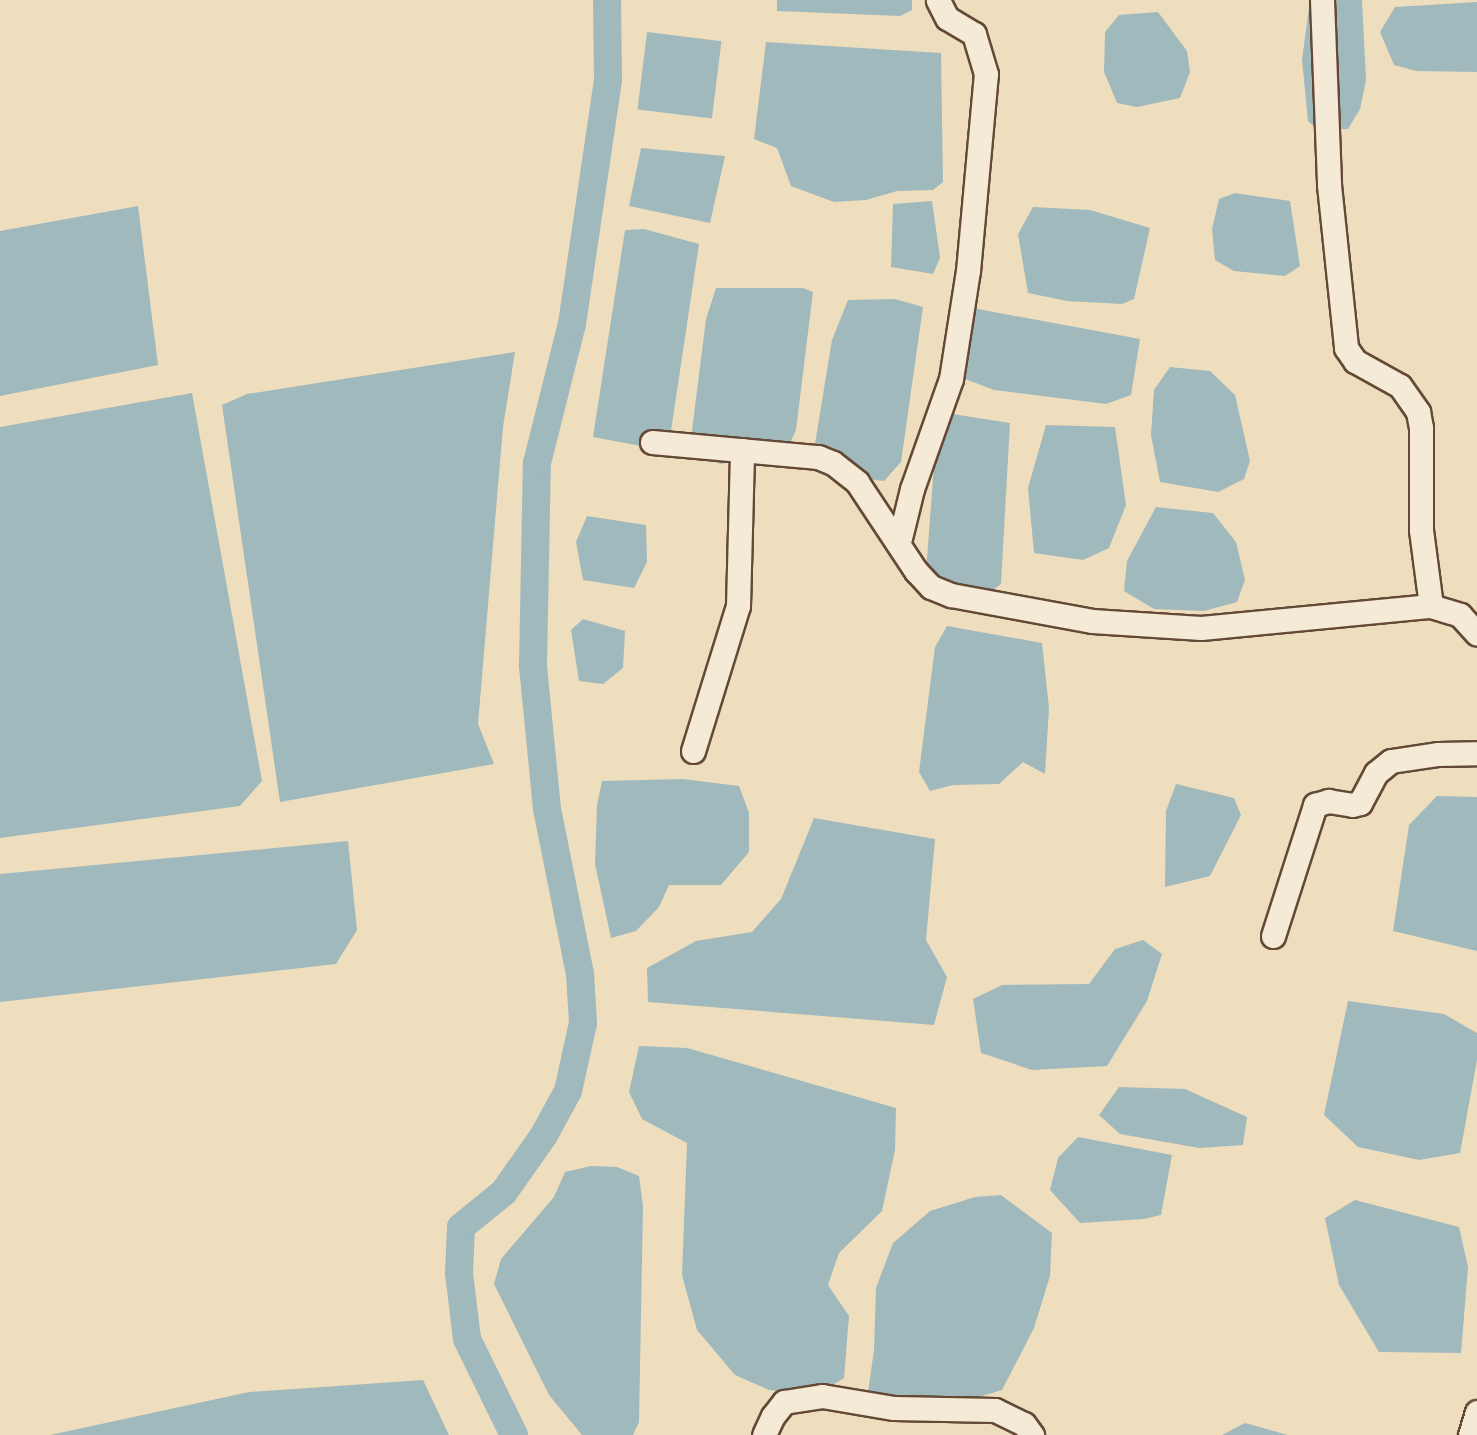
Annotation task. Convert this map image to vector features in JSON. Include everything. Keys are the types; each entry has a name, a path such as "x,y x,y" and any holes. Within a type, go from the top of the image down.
{"street":[{"path":"899,542 912,489 951,379 968,271 986,74 975,34 947,19 938,0"},
{"path":"1322,0 1329,185 1346,348 1355,361 1400,386 1418,412 1421,428 1421,530 1431,606"},
{"path":"652,442 818,457 846,470 899,542 916,571 931,587 951,595 1092,621 1200,628 1431,606 1460,615 1477,634"},
{"path":"693,751 738,606 741,450"},
{"path":"1273,936 1315,805 1328,801 1352,805 1360,803 1376,773 1391,761 1438,754 1477,753"},
{"path":"764,1435 773,1416 784,1402 822,1396 894,1409 995,1410 1024,1424 1032,1435"},
{"path":"1470,1435 1477,1412"}],"water":[{"path":"777,0 912,0 912,10 900,16 777,11"},
{"path":"1310,0 1362,0 1366,80 1360,109 1348,129 1318,130 1308,121 1302,60"},
{"path":"1477,2 1477,72 1416,71 1394,65 1380,32 1395,7"},
{"path":"1158,12 1187,51 1190,72 1180,98 1137,107 1117,103 1104,72 1105,32 1119,15"},
{"path":"647,32 721,41 712,119 637,109"},
{"path":"766,42 941,53 943,182 933,190 897,191 866,200 834,202 791,186 777,148 754,139"},
{"path":"641,148 725,156 710,223 629,206"},
{"path":"1235,193 1290,201 1300,266 1285,276 1234,271 1215,260 1212,229 1219,199"},
{"path":"932,201 940,258 933,274 891,267 893,204"},
{"path":"138,206 158,365 0,396 0,231"},
{"path":"1033,207 1090,210 1150,228 1134,299 1122,304 1067,301 1028,293 1018,234"},
{"path":"644,229 699,244 668,451 593,437 625,230"},
{"path":"716,288 803,288 813,292 796,430 785,454 748,456 721,464 689,454 706,319"},
{"path":"895,299 923,307 901,462 884,481 842,476 813,456 832,340 848,300"},
{"path":"967,307 1140,339 1131,395 1106,404 994,390 960,377"},
{"path":"515,352 503,427 478,724 494,764 280,802 222,405 247,394"},
{"path":"1170,367 1210,371 1235,395 1250,461 1244,479 1218,492 1160,482 1151,435 1154,390"},
{"path":"192,393 262,781 240,806 0,838 0,427"},
{"path":"953,414 1010,423 1001,584 984,597 950,587 926,572 934,466"},
{"path":"1046,425 1115,427 1126,505 1109,548 1083,560 1034,553 1028,488"},
{"path":"1156,507 1213,513 1236,542 1245,580 1237,602 1204,611 1154,609 1124,591 1127,561"},
{"path":"587,516 646,525 647,562 634,588 583,580 576,542"},
{"path":"583,619 625,631 623,668 603,684 579,681 571,630"},
{"path":"947,626 1042,643 1049,708 1045,774 1023,762 999,784 953,785 930,791 919,772 935,647"},
{"path":"683,779 739,786 749,813 749,852 721,885 669,885 659,907 636,931 611,938 595,864 597,805 602,781"},
{"path":"1176,784 1234,798 1241,815 1210,876 1165,887 1166,811"},
{"path":"1437,796 1477,797 1477,951 1393,931 1409,825"},
{"path":"814,818 935,839 926,940 947,977 934,1025 648,1002 647,968 696,941 752,932 781,899"},
{"path":"348,841 357,930 336,964 0,1002 0,874"},
{"path":"1143,940 1162,954 1147,1001 1107,1066 1032,1070 981,1053 973,999 1002,985 1089,984 1115,949"},
{"path":"1348,1001 1444,1014 1477,1033 1477,1060 1460,1153 1419,1160 1358,1147 1324,1115"},
{"path":"639,1046 687,1048 896,1108 895,1150 882,1211 839,1253 828,1285 849,1316 844,1378 825,1390 793,1393 769,1390 735,1375 697,1330 682,1275 687,1143 642,1119 629,1092"},
{"path":"1119,1087 1185,1089 1247,1117 1243,1145 1199,1148 1120,1134 1099,1115"},
{"path":"1078,1137 1172,1155 1161,1215 1144,1219 1080,1223 1050,1190 1058,1158"},
{"path":"591,1166 617,1167 639,1176 643,1206 639,1422 633,1435 582,1435 549,1395 494,1284 501,1259 554,1197 565,1172"},
{"path":"1001,1195 1052,1233 1050,1276 1034,1328 1002,1390 949,1406 868,1392 874,1350 876,1288 893,1243 930,1211 975,1197"},
{"path":"1355,1200 1459,1227 1468,1267 1461,1353 1379,1352 1339,1285 1325,1218"},
{"path":"423,1380 449,1435 50,1435 249,1392"},
{"path":"1245,1423 1288,1435 1222,1435"}],"waterway":[{"path":"514,1435 467,1339 459,1273 461,1227 504,1192 544,1135 568,1091 583,1023 580,974 547,809 533,665 537,463 572,324 608,79 607,0"}]}
